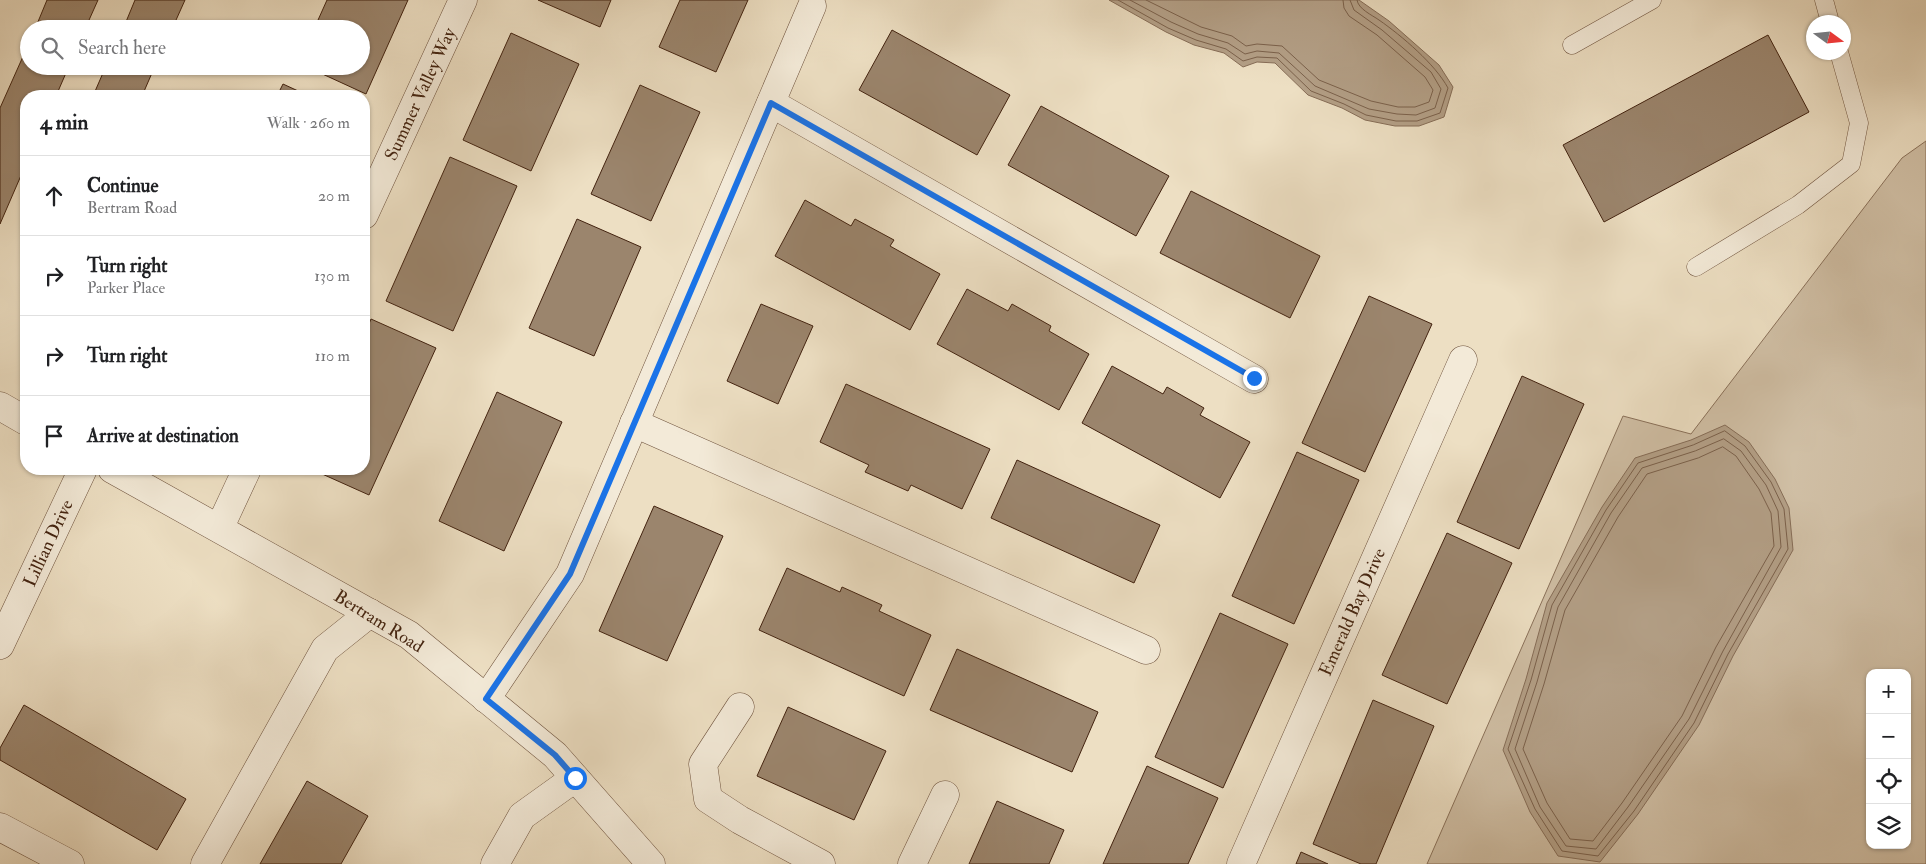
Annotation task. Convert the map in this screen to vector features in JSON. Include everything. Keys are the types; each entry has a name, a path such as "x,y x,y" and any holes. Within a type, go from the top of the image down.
{"street":[{"name":"Summer Valley Way","path":"370,202 463,0"},
{"path":"486,699 570,574 812,6"},
{"path":"771,103 1254,378"},
{"name":"Emerald Bay Drive","path":"1241,864 1463,360"},
{"path":"0,406 20,418"},
{"path":"634,423 1146,650"},
{"name":"Lillian Drive","path":"0,645 80,475"},
{"name":"Bertram Road","path":"123,475 220,527 409,635 555,755 651,864"},
{"path":"220,527 244,475"},
{"path":"206,864 325,649 370,613"},
{"path":"740,707 703,764 708,799 740,820 821,864"},
{"path":"495,864 522,816 575,778"},
{"path":"912,864 945,795"},
{"path":"0,827 70,864"}],"lane":[{"path":"1572,45 1652,0"},
{"path":"1824,0 1828,15"},
{"path":"1696,266 1798,205 1851,164 1859,123 1841,60"}],"shaded area":[{"path":"1926,141 1926,864 1427,864 1623,416 1691,434 1902,158"}],"water":[{"path":"1109,0 1359,0 1389,21 1439,65 1453,87 1444,117 1419,126 1395,126 1365,120 1342,108 1308,95 1275,63 1257,62 1243,67 1224,53 1194,45 1166,32"},
{"path":"1725,425 1749,442 1775,479 1789,508 1793,550 1733,656 1699,725 1638,814 1600,862 1558,856 1530,812 1503,750 1526,679 1547,603 1602,507 1635,458 1691,440"}],"building":[{"path":"47,0 98,0 89,20 39,20"},
{"path":"135,0 185,0 176,20 127,20"},
{"path":"327,0 408,0 368,90 357,90 325,75 370,75 370,20 318,20"},
{"path":"538,0 611,0 600,27"},
{"path":"680,0 748,0 716,72 659,47"},
{"path":"892,30 1010,95 977,155 859,90"},
{"path":"511,33 579,64 531,171 463,140"},
{"path":"1768,35 1809,112 1604,222 1563,145"},
{"path":"20,63 20,75 65,75 59,90 20,90 20,178 0,224 0,108"},
{"path":"102,75 151,75 145,90 96,90"},
{"path":"283,84 296,90 280,90"},
{"path":"640,85 700,112 651,221 591,194"},
{"path":"1041,106 1169,176 1136,236 1008,165"},
{"path":"450,157 517,186 453,331 386,301"},
{"path":"1191,191 1320,256 1290,318 1160,253"},
{"path":"805,200 851,226 855,219 894,240 890,246 940,274 910,330 775,256"},
{"path":"577,219 641,247 594,356 529,328"},
{"path":"967,289 1008,311 1012,304 1051,326 1049,331 1089,354 1059,410 937,344"},
{"path":"1369,296 1432,324 1365,472 1302,443"},
{"path":"761,304 813,326 778,404 727,381"},
{"path":"371,319 436,348 369,495 324,475 370,475"},
{"path":"1112,366 1163,394 1167,387 1204,408 1200,415 1250,442 1220,498 1082,423"},
{"path":"1522,376 1584,404 1519,549 1457,522"},
{"path":"846,384 990,449 962,509 911,485 908,491 865,472 869,465 820,442"},
{"path":"497,392 562,422 504,551 439,521"},
{"path":"1297,452 1359,480 1294,624 1232,596"},
{"path":"1017,460 1160,525 1134,583 991,518"},
{"path":"654,506 723,536 667,661 599,631"},
{"path":"1447,533 1512,563 1447,704 1382,675"},
{"path":"787,568 840,592 842,587 882,605 879,611 931,635 904,696 759,630"},
{"path":"1220,613 1288,644 1223,788 1155,757"},
{"path":"957,649 1098,712 1072,772 930,710"},
{"path":"1373,700 1434,726 1376,864 1361,864 1313,844"},
{"path":"24,705 186,799 157,850 0,760 0,748"},
{"path":"788,707 886,751 854,820 757,776"},
{"path":"1147,766 1218,798 1188,864 1103,864"},
{"path":"307,781 368,816 341,864 260,864"},
{"path":"997,801 1064,830 1049,864 969,864"},
{"path":"1301,852 1328,864 1296,864"}],"route":[{"path":"575,778 555,755 486,699 570,574 771,103 1254,378"}]}
